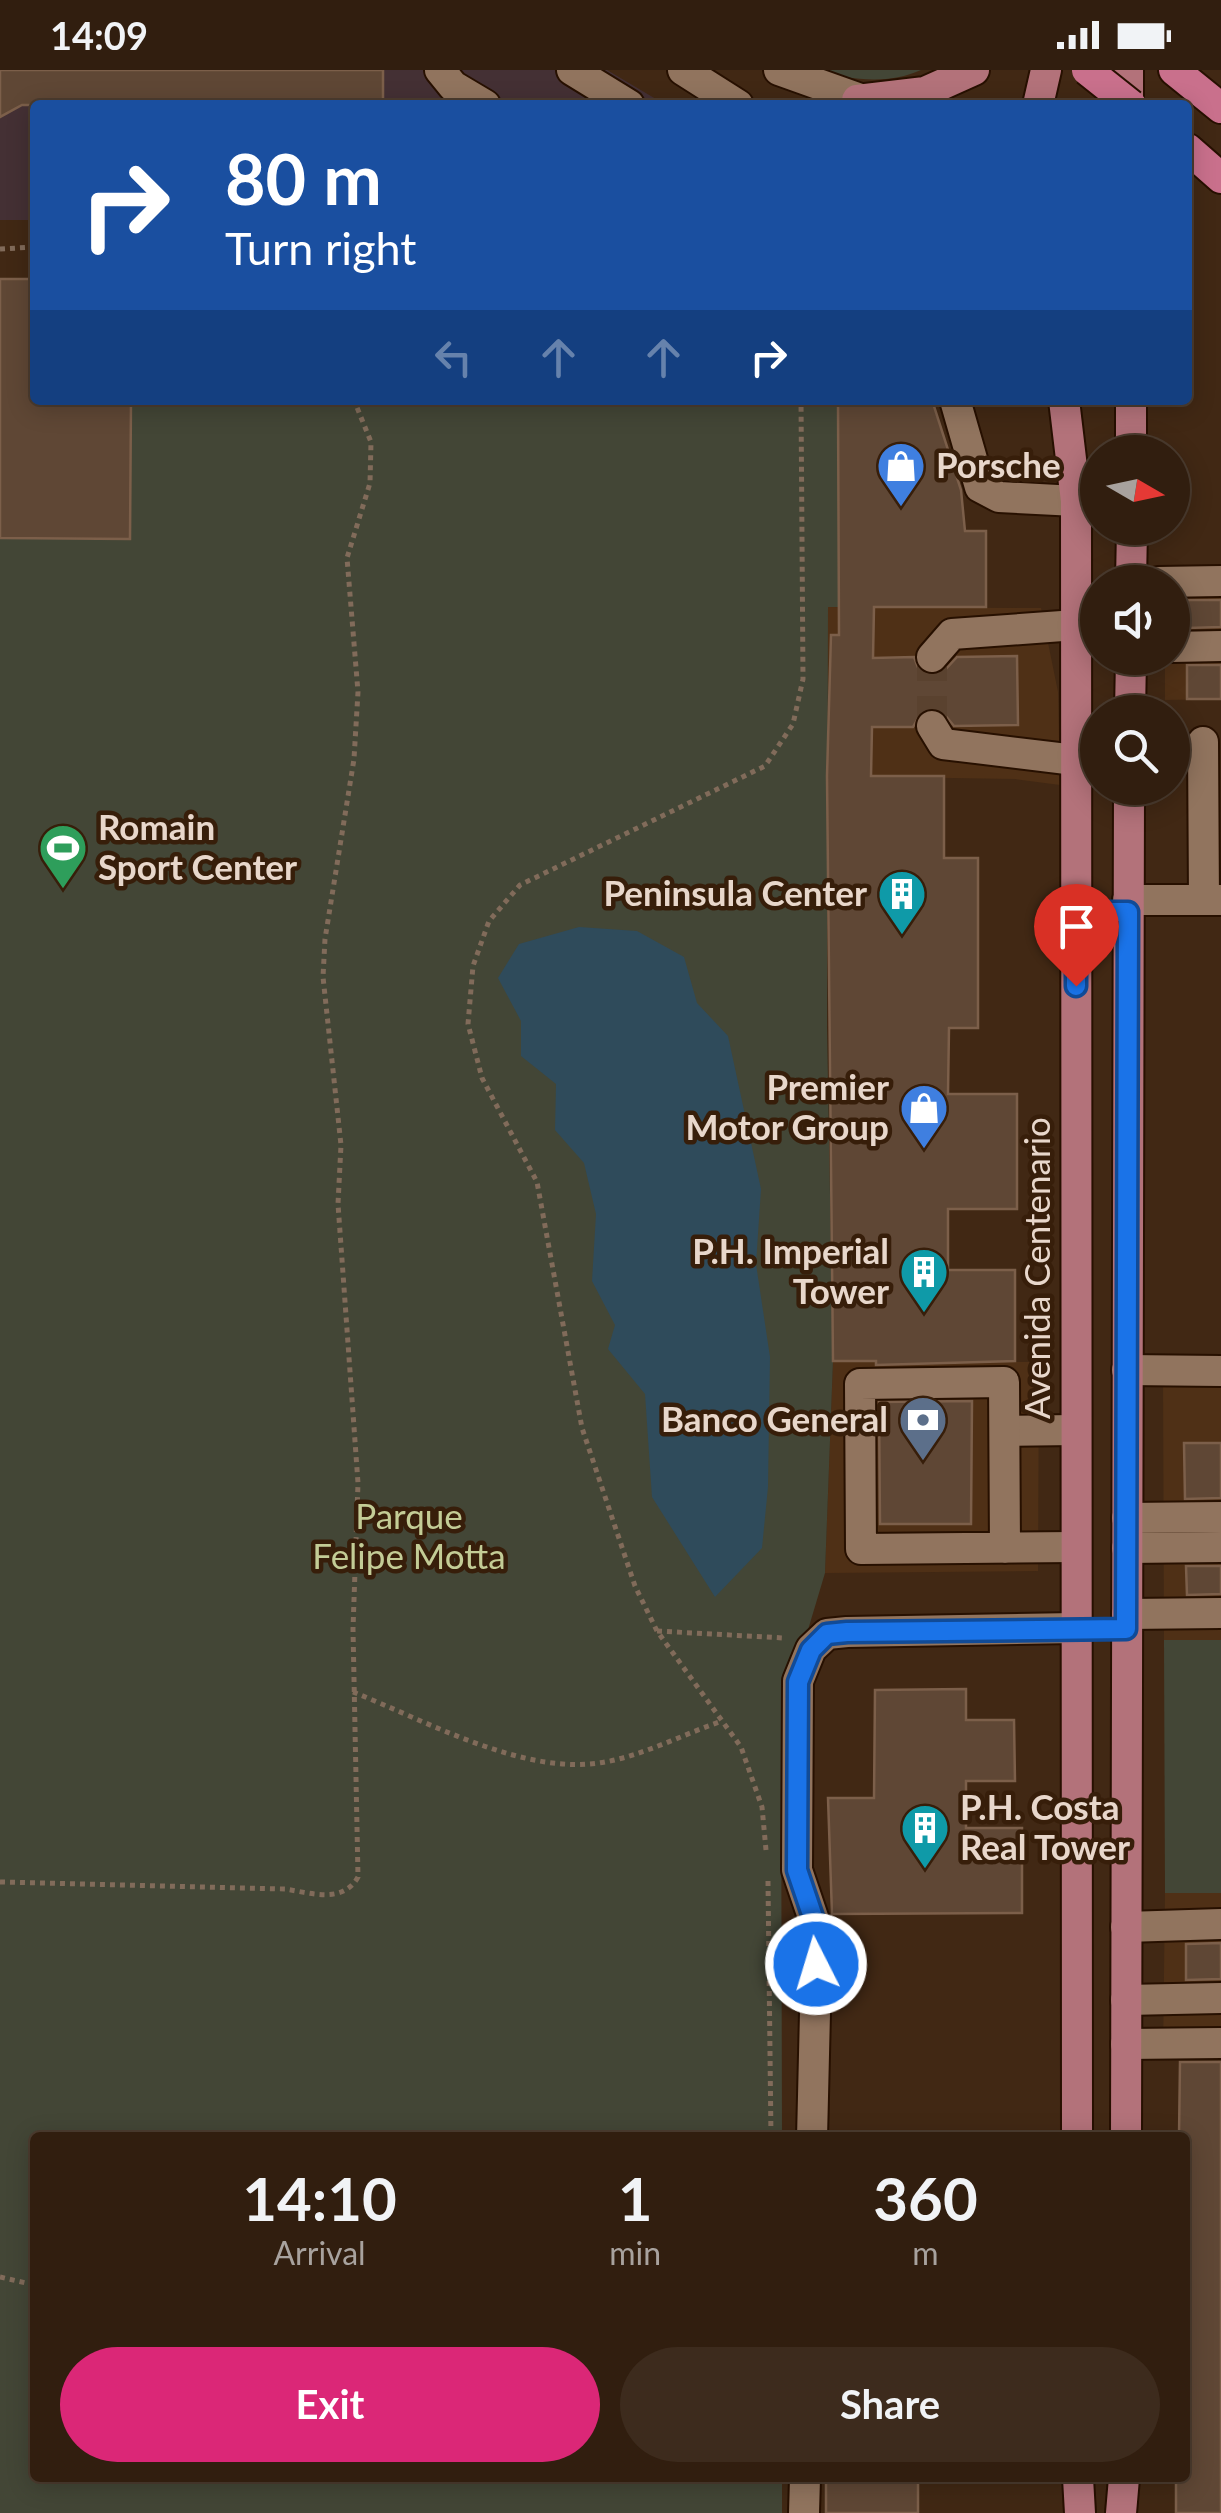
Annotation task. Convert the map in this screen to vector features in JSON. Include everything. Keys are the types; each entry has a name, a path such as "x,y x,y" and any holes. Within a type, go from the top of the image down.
{"highway":[{"path":"1087,70 1124,100"},
{"path":"1174,70 1221,108"},
{"path":"1192,153 1221,178"}],"main road":[{"path":"879,100 925,92 974,70"},
{"path":"1039,100 1046,70"},
{"path":"1128,70 1130,100"},
{"path":"1046,405 1075,489"},
{"name":"Avenida Centenario","path":"1065,405 1075,489 1076,625 1077,2132"},
{"path":"1131,405 1132,435"},
{"path":"1076,693 1087,695"},
{"path":"1126,2132 1129,805"},
{"path":"1076,912 1128,906"},
{"path":"1075,1628 1126,1621"},
{"path":"1078,2482 1080,2513"},
{"path":"1122,2513 1124,2482"}],"street":[{"path":"440,70 453,86 477,100"},
{"path":"572,70 621,100"},
{"path":"779,70 862,100"},
{"path":"694,73 731,100"},
{"path":"956,405 980,487 999,497 1075,489"},
{"path":"1190,581 1221,580"},
{"path":"932,657 952,634 1076,625"},
{"path":"1190,647 1221,646"},
{"path":"932,726 943,744 1075,760"},
{"path":"1128,906 1212,900 1203,742"},
{"path":"1127,1370 1221,1371"},
{"path":"1005,1548 1004,1382 860,1384 861,1549 1005,1548 1075,1547"},
{"path":"1005,1431 1075,1430"},
{"path":"1127,1533 1221,1517"},
{"path":"1127,1533 1221,1546"},
{"path":"1126,1621 1221,1613"},
{"path":"812,2132 817,1929 797,1870 798,1682 811,1650 827,1634 847,1632 1075,1628"},
{"path":"1126,1926 1221,1924"},
{"path":"1126,2000 1221,1998"},
{"path":"1126,2044 1221,2042"},
{"path":"804,2513 805,2482"}],"path":[{"path":"0,249 30,247"},
{"path":"0,1882 342,1893 358,1877 353,1692 358,1483 338,1204 341,1144 323,978 324,939 354,759 358,692 348,558 370,483 372,442 356,405"},
{"path":"766,1860 762,1806 741,1747 657,1631 635,1586 582,1428 537,1182 482,1078 468,1024 473,966 488,921 520,885 765,766 793,724 803,680 801,405"},
{"path":"657,1631 769,1635 811,1650"},
{"path":"353,1692 521,1758 569,1766 608,1762 722,1720"},
{"path":"768,1878 771,2132"},
{"path":"0,2277 30,2284"}],"shaded area":[{"path":"0,70 607,70 658,100 30,100 30,220 0,220"},
{"path":"1221,568 1221,699 1165,695 1165,675 1190,675 1190,577"},
{"path":"828,607 1041,608 1058,692 1060,785 1015,779 827,776"},
{"path":"1163,1358 1221,1358 1221,1640 1164,1640"},
{"path":"833,1361 1039,1362 1038,1571 825,1573"},
{"path":"1165,1893 1221,1893 1221,2058 1163,2058"}],"green space":[{"path":"816,70 921,70 895,78 869,79"},
{"name":"Parque Felipe Motta","path":"0,279 30,279 30,405 838,405 839,607 828,607 827,1027 833,1361 825,1573 781,1720 782,2132 30,2132 30,2482 782,2482 782,2513 0,2513"},
{"path":"1164,1640 1221,1640 1221,1893 1165,1893"}],"water":[{"path":"579,927 637,931 684,957 697,1003 728,1036 761,1189 756,1264 770,1357 768,1487 762,1548 715,1597 652,1497 645,1394 608,1349 615,1325 592,1281 596,1214 584,1163 555,1130 556,1084 521,1056 521,1021 498,978 519,944"}],"building":[{"path":"0,70 383,70 383,100 30,100 30,105 0,117"},
{"path":"0,279 30,279 30,405 131,405 130,539 0,538"},
{"path":"838,405 934,405 961,490 965,531 986,531 986,607 874,607 873,658 914,657 919,670 929,675 945,670 957,657 1017,656 1018,725 954,726 940,709 923,710 913,727 872,727 871,776 944,776 944,858 978,858 978,1028 949,1028 948,1094 1017,1094 1017,1209 948,1209 948,1270 1015,1270 1015,1361 876,1365 876,1361 833,1361 827,776 831,635 839,635"},
{"path":"1190,600 1221,600 1221,627 1190,628"},
{"path":"1190,665 1221,665 1221,699 1190,699"},
{"name":"Banco General","path":"972,1401 971,1524 880,1524 879,1402"},
{"path":"1184,1443 1221,1443 1221,1498 1185,1499"},
{"path":"1186,1566 1221,1566 1221,1594 1187,1595"},
{"path":"966,1689 966,1720 1014,1720 1015,1781 966,1781 966,1828 1022,1828 1022,1913 832,1914 828,1798 874,1798 875,1690"},
{"path":"1221,1943 1221,1979 1186,1980 1186,1944"},
{"path":"1180,2062 1221,2062 1221,2513 1176,2513 1176,2482 1190,2482 1190,2132 1179,2132"},
{"path":"826,2482 918,2482 918,2513 826,2513"}],"tunnel":[{"path":"932,657 932,726"}],"place":[{"name":"Porsche","path":"901,508"},
{"name":"Romain Sport Center","path":"63,890"},
{"name":"Peninsula Center","path":"902,936"},
{"name":"Premier Motor Group","path":"924,1150"},
{"name":"P.H. Imperial Tower","path":"924,1314"},
{"name":"Banco General","path":"923,1462"},
{"name":"P.H. Costa Real Tower","path":"925,1870"}],"route":[{"path":"816,1964 817,1929 797,1870 798,1682 811,1650 827,1634 847,1632 1126,1629 1128,912 1076,912 1076,986"}]}
